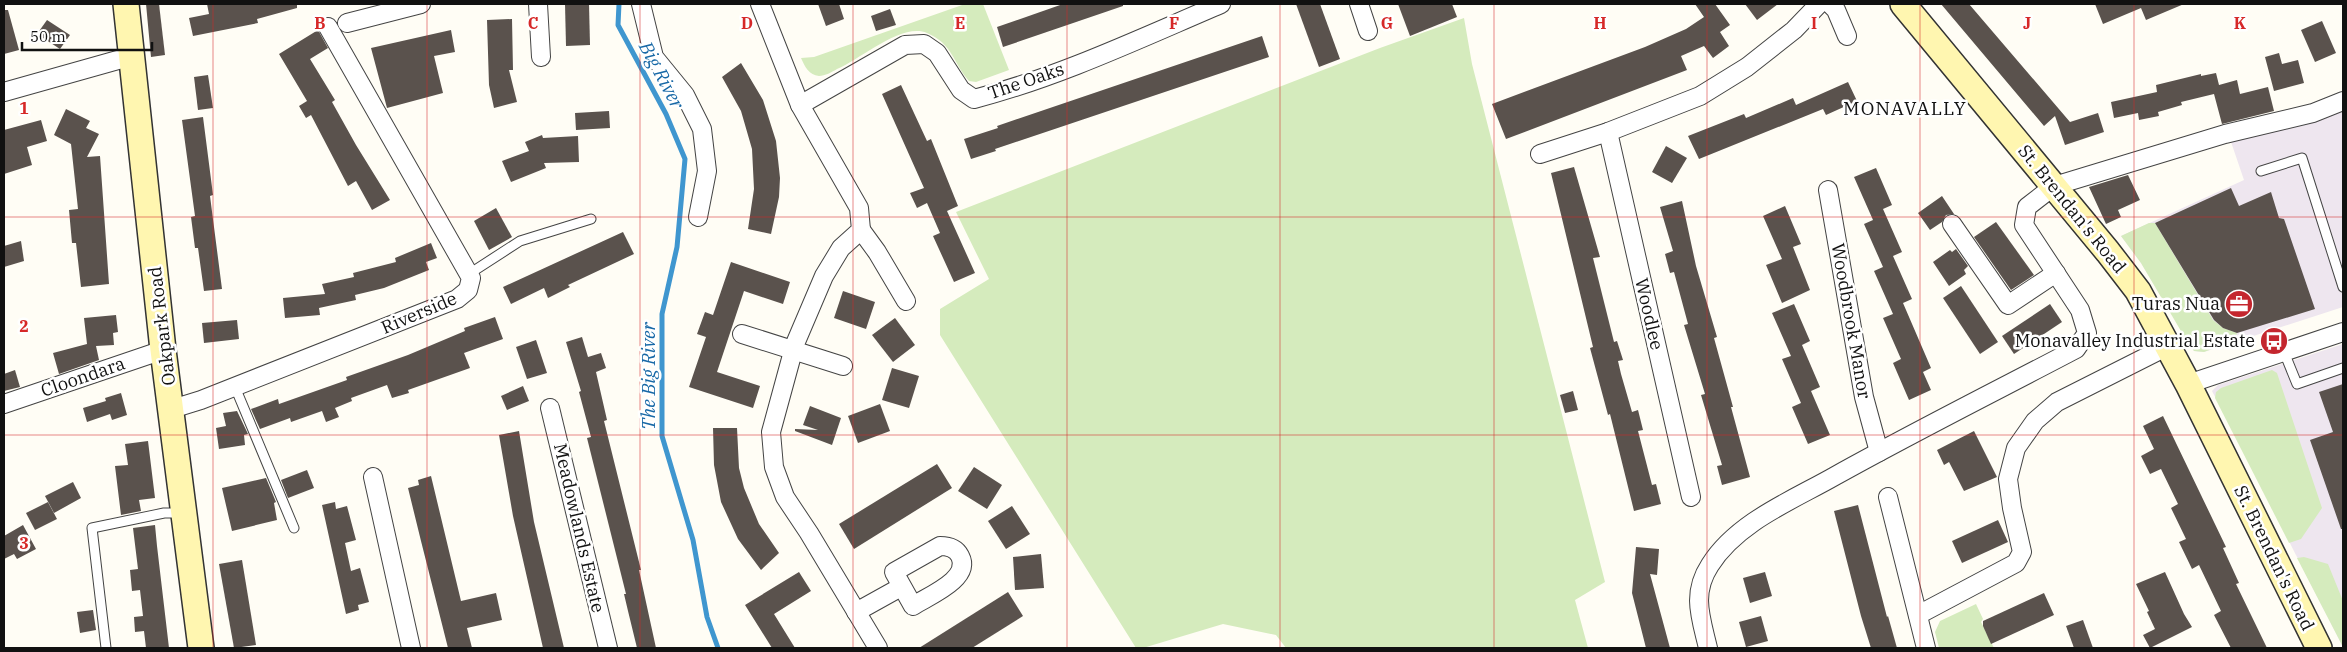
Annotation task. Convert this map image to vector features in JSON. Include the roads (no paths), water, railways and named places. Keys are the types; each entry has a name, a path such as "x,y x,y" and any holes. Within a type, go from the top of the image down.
{"main road":[{"name":"Oakpark Road","path":"126,4 163,350 172,408 201,648"},
{"name":"St. Brendan's Road","path":"1903,4 2054,186 2138,291 2188,384 2319,648"}],"street":[{"path":"348,23 421,4"},
{"path":"538,4 540,57"},
{"path":"641,4 654,57 685,95 702,130 707,171 698,217"},
{"path":"760,4 800,105 859,208 861,230 877,252 906,301"},
{"name":"The Oaks","path":"800,105 905,45 924,44 937,53 960,90 974,99 1000,92 1105,53 1221,4"},
{"path":"1359,4 1368,30"},
{"path":"1540,154 1608,132 1700,96 1748,67 1794,30 1819,4"},
{"path":"1830,4 1836,10 1847,36"},
{"name":"Riverside","path":"172,408 235,387 457,299 468,290 471,278 328,27"},
{"path":"4,92 132,56"},
{"path":"1708,648 1699,612 1698,590 1710,565 1732,540 1760,518 1879,452 2076,349 2088,333 2080,310 2024,225 2027,207 2054,186 2224,134 2313,113 2343,101"},
{"name":"Woodlee","path":"1608,132 1691,497"},
{"name":"Woodbrook Manor","path":"1828,190 1864,397 1879,452"},
{"path":"1952,224 2008,305 2056,273"},
{"path":"861,230 841,248 824,276 793,351 771,432 774,466 785,497 809,533 878,648"},
{"path":"2188,384 2343,332"},
{"path":"742,334 843,366"},
{"path":"1918,615 2016,563 2022,552 2012,508 2008,479 2016,448 2035,422 2057,402 2168,346"},
{"name":"Cloondara","path":"4,404 163,350"},
{"name":"Meadowlands Estate","path":"550,408 608,648"},
{"path":"374,477 411,648"},
{"path":"1888,497 1926,648"},
{"path":"856,612 901,586"}],"lane":[{"path":"2261,171 2302,158 2343,286"},
{"path":"468,274 520,241 591,218"},
{"path":"2284,352 2297,384 2343,368"},
{"path":"235,387 294,528"},
{"path":"106,648 92,528 164,513 184,512"}],"waterway":[{"name":"The Big River","path":"619,4 618,25 666,114 685,159 677,247 662,314 662,436 693,540 707,617 718,648"}],"place":[{"name":"Turas Nua","path":"2239,304"},
{"name":"Monavalley Industrial Estate","path":"2274,341"}],"district":[{"name":"MONAVALLY","path":"1905,108"}],"water label":[{"name":"Big River","path":"662,75"}]}
